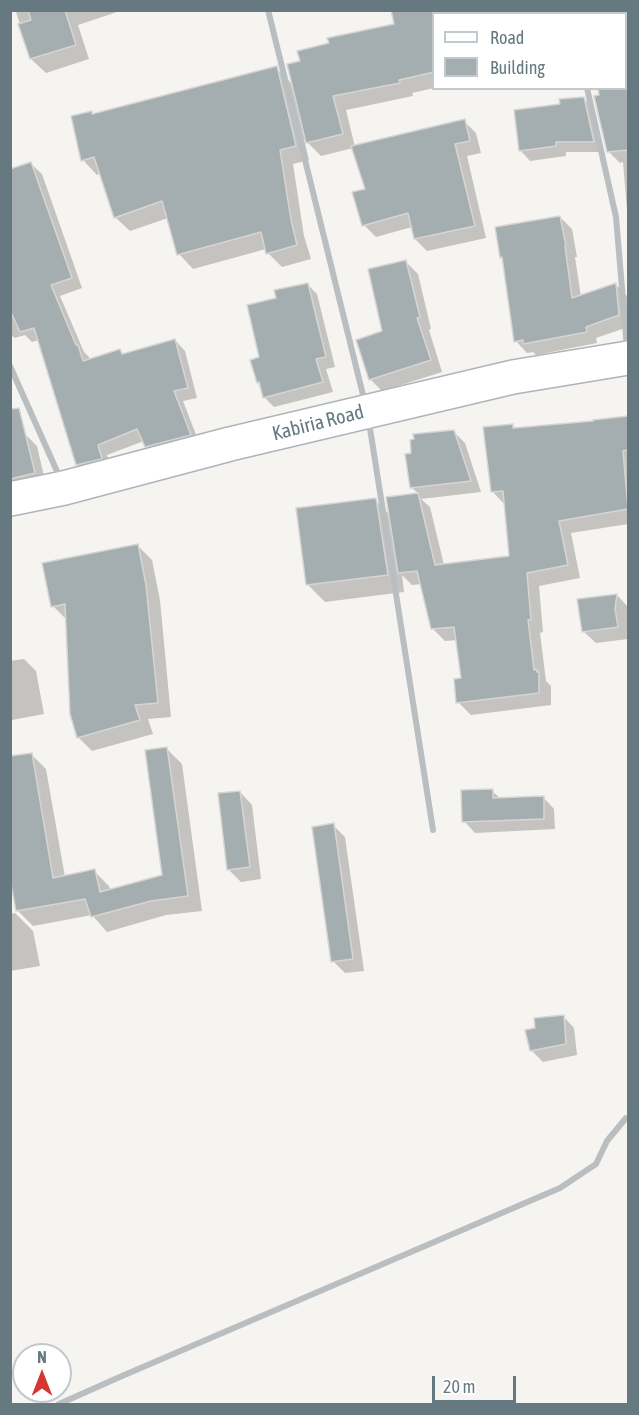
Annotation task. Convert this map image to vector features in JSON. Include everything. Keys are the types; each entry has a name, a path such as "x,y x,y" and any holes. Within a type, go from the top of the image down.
{"main road":[{"name":"Kabiria Road","path":"10,499 64,488 230,444 513,377 628,359"}],"street":[{"path":"268,10 367,411 433,830"},
{"path":"587,90 616,217 628,359"},
{"path":"10,366 64,488"},
{"path":"59,1404 560,1188 596,1164 607,1141 628,1118"}],"building":[{"path":"28,10 65,10 76,45 30,59 18,24 31,20"},
{"path":"391,10 434,10 432,12 432,72 399,80 400,83 333,96 343,134 306,143 287,64 300,61 297,51 329,43 327,38 394,24"},
{"path":"277,66 296,146 280,150 297,245 266,254 261,232 177,255 162,201 114,218 94,157 81,161 71,116 92,111 92,114"},
{"path":"628,88 628,150 607,152 594,96 599,95 598,90 627,90"},
{"path":"584,97 594,142 556,142 556,146 519,151 514,110 560,104 559,99"},
{"path":"465,119 470,141 455,144 475,226 414,239 408,213 362,226 352,192 365,189 351,146"},
{"path":"31,162 72,278 51,285 83,361 120,349 122,354 175,339 188,388 174,391 191,435 145,447 137,429 98,445 102,459 76,465 34,328 20,332 10,310 10,169"},
{"path":"560,216 572,298 616,283 619,315 586,327 587,332 523,344 523,340 514,342 502,257 500,258 495,227"},
{"path":"406,260 420,317 417,318 431,360 369,380 356,340 382,331 368,269"},
{"path":"308,283 326,357 316,359 323,382 263,398 250,360 259,357 247,305 276,298 274,290"},
{"path":"19,408 35,473 10,479 10,409"},
{"path":"628,416 628,450 623,451 628,509 559,521 568,565 527,573 531,620 528,620 534,670 539,672 539,693 456,703 454,679 461,678 454,627 431,629 417,571 398,573 386,497 418,493 435,565 509,556 503,491 491,492 483,427 513,424 513,428"},
{"path":"454,430 471,481 410,488 405,454 411,453 410,440 414,439 413,434"},
{"path":"376,498 388,575 306,585 296,508"},
{"path":"138,544 146,585 158,703 135,705 140,720 77,738 70,714 65,604 51,607 42,563"},
{"path":"617,594 615,609 618,627 582,632 577,599"},
{"path":"167,747 188,896 151,901 91,917 85,899 16,911 10,879 10,756 32,753 53,878 95,869 100,892 162,875 145,750"},
{"path":"493,789 493,798 544,796 544,819 462,822 461,790"},
{"path":"240,791 250,867 227,870 218,793"},
{"path":"334,823 353,959 331,962 312,827"},
{"path":"564,1015 566,1044 530,1051 525,1030 535,1028 534,1018"}]}
